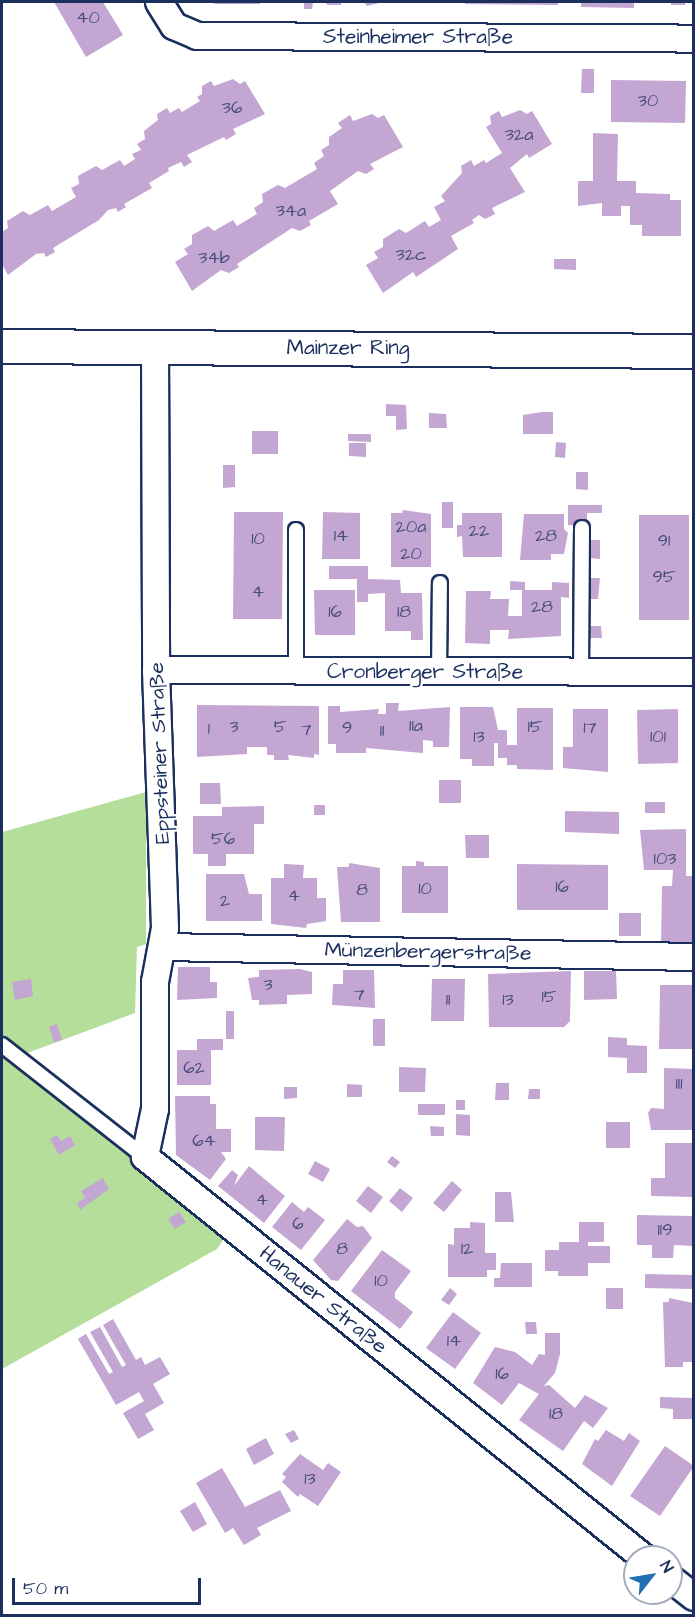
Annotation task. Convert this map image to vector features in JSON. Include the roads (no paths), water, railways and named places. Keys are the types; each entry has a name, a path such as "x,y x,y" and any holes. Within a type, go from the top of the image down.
{"street":[{"name":"Steinheimer Straße","path":"159,2 174,26 197,36 693,39"},
{"name":"Mainzer Ring","path":"2,346 693,351"},
{"name":"Eppsteiner Straße","path":"145,1157 154,1118 155,982 163,947 165,914 156,670 155,347"},
{"name":"Cronberger Straße","path":"156,670 693,672"},
{"name":"Münzenbergerstraße","path":"163,947 693,957"},
{"name":"Hanauer Straße","path":"145,1157 628,1545"}],"lane":[{"path":"581,672 582,528"},
{"path":"296,530 296,671"},
{"path":"439,672 440,583"},
{"name":"Hanauer Straße","path":"2,1045 145,1157"}]}
